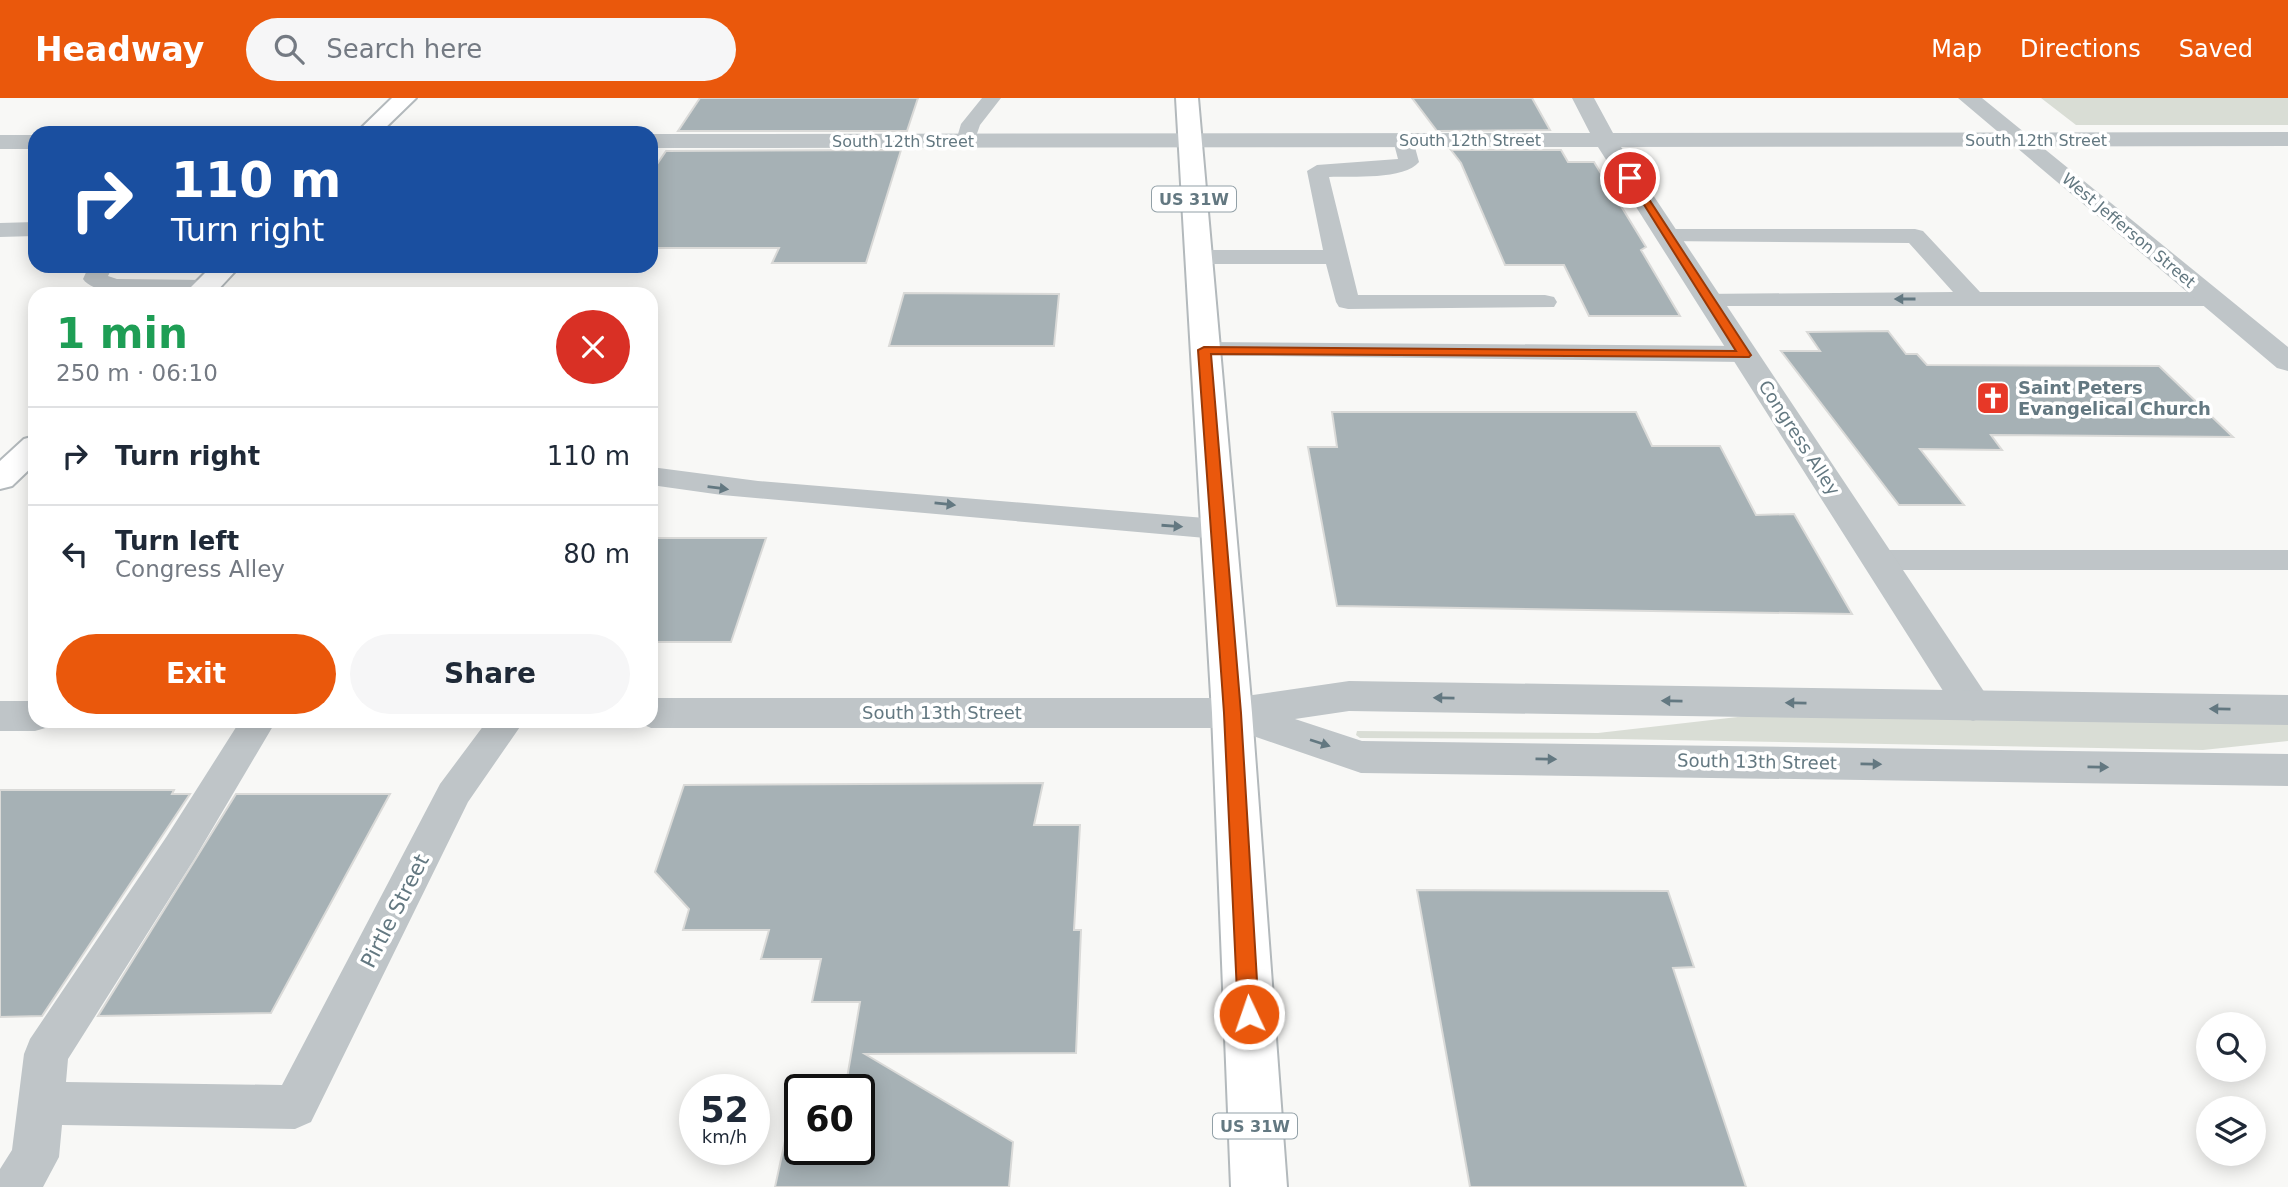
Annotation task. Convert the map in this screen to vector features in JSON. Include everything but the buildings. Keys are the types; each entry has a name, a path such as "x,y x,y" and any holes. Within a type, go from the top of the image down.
{"main road":[{"path":"375,126 405,98"},
{"name":"US 31W","path":"1187,98 1232,713 1259,1187"},
{"path":"204,287 219,273"},
{"path":"0,479 28,453"}],"street":[{"name":"Congress Alley","path":"1583,98 1605,140 1973,706"},
{"name":"West Jefferson Street","path":"1969,98 2288,362"},
{"name":"South 12th Street","path":"658,141 2288,139"},
{"path":"0,142 28,142"},
{"name":"South 13th Street","path":"658,713 1232,713 1349,696 2288,710"},
{"name":"South 13th Street","path":"1232,713 1361,757 2288,770"},
{"path":"0,716 28,716"}],"lane":[{"path":"966,141 971,124 992,98"},
{"path":"1359,353 1317,171 1391,168 1409,162 1402,140"},
{"path":"0,230 28,229"},
{"path":"1667,236 1915,236 1973,299"},
{"path":"1198,257 1336,257"},
{"path":"98,273 95,279 114,286 136,287"},
{"path":"1708,299 2213,299"},
{"path":"1348,302 1545,302"},
{"path":"1204,350 1744,355"},
{"path":"658,478 718,489 935,503 1093,520 1217,529"},
{"path":"1878,560 2288,560"},
{"path":"16,1187 35,1157 46,1054 181,848 254,728"},
{"name":"Pirtle Street","path":"41,1103 295,1107 453,794 501,728"}],"shaded area":[{"path":"2041,98 2288,98 2288,125 2076,125"},
{"path":"1755,715 2288,724 2288,741 2203,750 1615,739 1360,738 1356,735 1357,731 1598,733"}],"place":[{"name":"Saint Peters Evangelical Church","path":"1993,398"}],"route":[{"path":"1249,1014 1232,713 1222,611 1204,350 1744,355 1630,178"}]}
